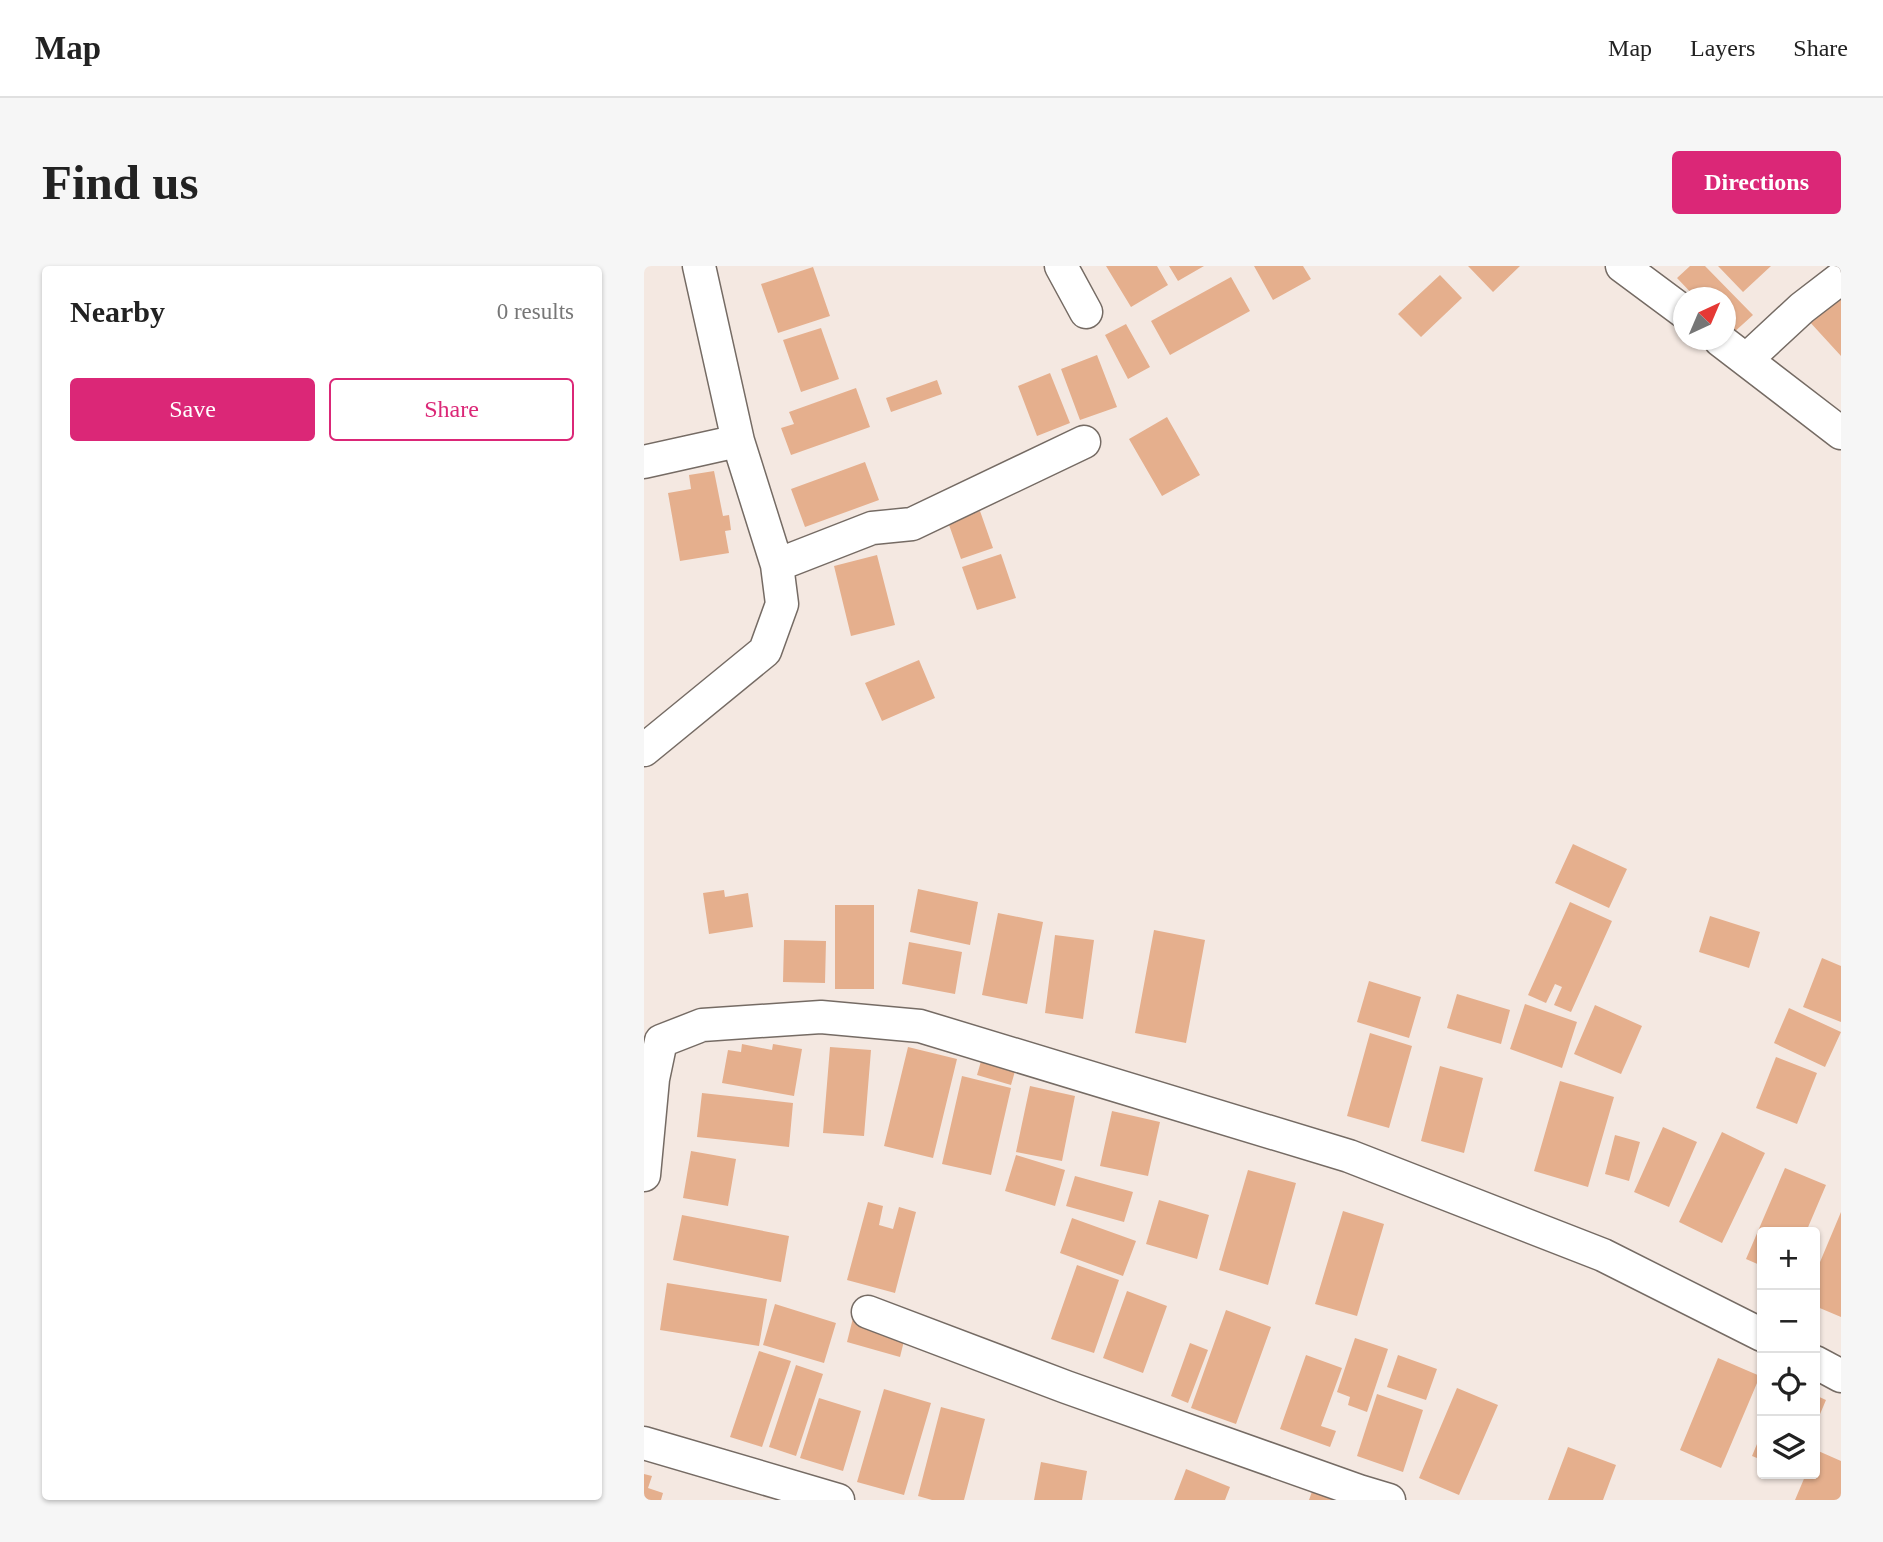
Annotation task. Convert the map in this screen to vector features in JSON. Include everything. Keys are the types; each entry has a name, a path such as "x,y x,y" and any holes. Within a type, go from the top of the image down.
{"street":[{"path":"644,750 765,651 782,604 777,565 738,441 699,266"},
{"path":"1061,266 1086,312"},
{"path":"1622,266 1673,304"},
{"path":"1747,359 1802,308 1841,278"},
{"path":"1734,350 1841,433"},
{"path":"644,462 738,441"},
{"path":"777,565 872,528 912,524 1084,442"},
{"path":"644,1175 653,1079 662,1041 702,1025 821,1017 920,1026 1349,1156 1603,1255 1757,1332"},
{"path":"868,1312 1066,1387 1390,1500"},
{"path":"1820,1365 1841,1376"},
{"path":"644,1443 838,1500"}],"building":[{"path":"1106,266 1157,266 1168,285 1131,307"},
{"path":"1169,266 1204,266 1178,281"},
{"path":"1254,266 1303,266 1311,279 1273,300"},
{"path":"1468,266 1520,266 1493,292"},
{"path":"1690,266 1705,266 1726,287 1686,287 1677,278"},
{"path":"1718,266 1771,266 1743,292"},
{"path":"813,267 830,316 778,333 761,284"},
{"path":"1440,275 1462,298 1421,337 1398,314"},
{"path":"1231,277 1250,311 1170,355 1151,321"},
{"path":"1841,291 1841,356 1808,320"},
{"path":"1736,298 1753,315 1736,330"},
{"path":"1126,324 1150,367 1128,379 1105,335"},
{"path":"821,328 839,379 801,392 783,340"},
{"path":"1097,355 1117,407 1080,420 1061,369"},
{"path":"1050,373 1070,423 1037,436 1018,386"},
{"path":"937,380 942,394 891,412 886,398"},
{"path":"856,388 870,427 791,455 781,428 794,424 789,412"},
{"path":"1167,417 1200,475 1162,496 1129,439"},
{"path":"865,462 879,500 805,527 791,489"},
{"path":"714,471 723,516 729,515 731,530 725,531 729,553 680,561 668,493 691,489 689,475"},
{"path":"980,511 993,548 961,559 948,522"},
{"path":"1001,554 1016,598 977,610 962,567"},
{"path":"877,555 895,625 851,636 834,566"},
{"path":"919,660 935,698 882,721 865,683"},
{"path":"1573,844 1627,869 1609,908 1555,883"},
{"path":"918,889 978,902 970,945 910,932"},
{"path":"724,890 725,897 748,893 753,927 709,934 703,893"},
{"path":"1570,902 1612,921 1571,1012 1554,1005 1562,987 1555,984 1546,1003 1528,995"},
{"path":"835,905 874,905 874,989 835,989"},
{"path":"998,913 1043,922 1027,1004 982,995"},
{"path":"1710,916 1760,932 1749,968 1699,952"},
{"path":"1154,930 1205,940 1186,1043 1135,1033"},
{"path":"1055,935 1094,940 1083,1019 1045,1013"},
{"path":"784,940 826,941 825,983 783,982"},
{"path":"909,942 962,952 955,994 902,984"},
{"path":"1822,958 1841,966 1841,1022 1803,1007"},
{"path":"1369,981 1421,997 1409,1038 1357,1022"},
{"path":"1457,994 1510,1010 1501,1044 1447,1028"},
{"path":"1525,1004 1577,1022 1562,1068 1510,1049"},
{"path":"1595,1005 1642,1026 1621,1074 1574,1054"},
{"path":"1789,1008 1841,1032 1825,1067 1774,1043"},
{"path":"1370,1033 1412,1046 1389,1128 1347,1116"},
{"path":"742,1044 772,1050 773,1044 802,1049 794,1096 722,1083 728,1050 741,1052"},
{"path":"830,1047 871,1050 864,1136 823,1133"},
{"path":"908,1047 957,1059 933,1158 884,1146"},
{"path":"984,1051 1018,1061 1011,1085 977,1075"},
{"path":"1776,1057 1817,1073 1797,1124 1756,1108"},
{"path":"1440,1066 1483,1078 1464,1153 1421,1141"},
{"path":"962,1076 1011,1088 991,1175 942,1164"},
{"path":"1560,1081 1614,1097 1588,1187 1534,1171"},
{"path":"1030,1086 1075,1096 1062,1161 1016,1152"},
{"path":"702,1093 793,1103 789,1147 697,1137"},
{"path":"1112,1111 1160,1122 1148,1176 1100,1166"},
{"path":"1663,1127 1697,1142 1669,1207 1634,1192"},
{"path":"1722,1132 1765,1153 1722,1243 1679,1222"},
{"path":"1615,1135 1640,1142 1629,1181 1605,1174"},
{"path":"691,1151 736,1159 728,1206 683,1198"},
{"path":"1016,1155 1065,1170 1055,1206 1005,1191"},
{"path":"1785,1168 1826,1185 1808,1227 1760,1227"},
{"path":"1248,1170 1296,1183 1268,1285 1219,1270"},
{"path":"1075,1176 1133,1192 1124,1222 1066,1206"},
{"path":"1159,1200 1209,1215 1197,1259 1146,1244"},
{"path":"868,1202 883,1206 879,1225 893,1229 899,1207 916,1212 895,1293 847,1280"},
{"path":"1343,1211 1384,1224 1357,1316 1315,1304"},
{"path":"1841,1212 1841,1317 1820,1308 1820,1262"},
{"path":"682,1215 789,1236 781,1282 673,1260"},
{"path":"1072,1218 1136,1241 1123,1276 1060,1253"},
{"path":"1757,1233 1757,1264 1746,1259"},
{"path":"1077,1265 1119,1280 1094,1353 1051,1339"},
{"path":"667,1283 767,1299 759,1346 660,1330"},
{"path":"1127,1291 1167,1306 1143,1373 1103,1358"},
{"path":"775,1304 836,1323 824,1363 763,1345"},
{"path":"1226,1310 1271,1327 1236,1424 1191,1408"},
{"path":"853,1318 906,1333 900,1357 847,1342"},
{"path":"1355,1338 1388,1349 1367,1412 1348,1405 1350,1397 1337,1392"},
{"path":"1190,1343 1208,1350 1188,1403 1171,1396"},
{"path":"759,1351 791,1361 762,1447 730,1437"},
{"path":"1306,1355 1342,1368 1321,1426 1336,1431 1330,1447 1280,1429"},
{"path":"1398,1355 1437,1369 1426,1400 1387,1387"},
{"path":"1718,1358 1757,1375 1757,1383 1721,1468 1680,1450"},
{"path":"796,1365 823,1374 796,1456 769,1447"},
{"path":"1457,1388 1498,1405 1459,1495 1419,1478"},
{"path":"884,1389 931,1403 904,1495 857,1482"},
{"path":"1377,1394 1423,1410 1403,1472 1357,1456"},
{"path":"1820,1397 1826,1400 1820,1414"},
{"path":"819,1398 861,1411 843,1471 800,1458"},
{"path":"941,1407 985,1419 964,1500 932,1500 918,1496"},
{"path":"1757,1444 1757,1458 1752,1456"},
{"path":"1568,1447 1616,1465 1603,1500 1548,1500"},
{"path":"1820,1452 1841,1461 1841,1500 1795,1500 1804,1479 1820,1479"},
{"path":"1041,1462 1087,1471 1082,1500 1034,1500"},
{"path":"1186,1469 1230,1487 1225,1500 1174,1500"},
{"path":"644,1474 652,1476 648,1488 663,1493 661,1500 644,1500"},
{"path":"1314,1486 1353,1500 1309,1500"}]}
